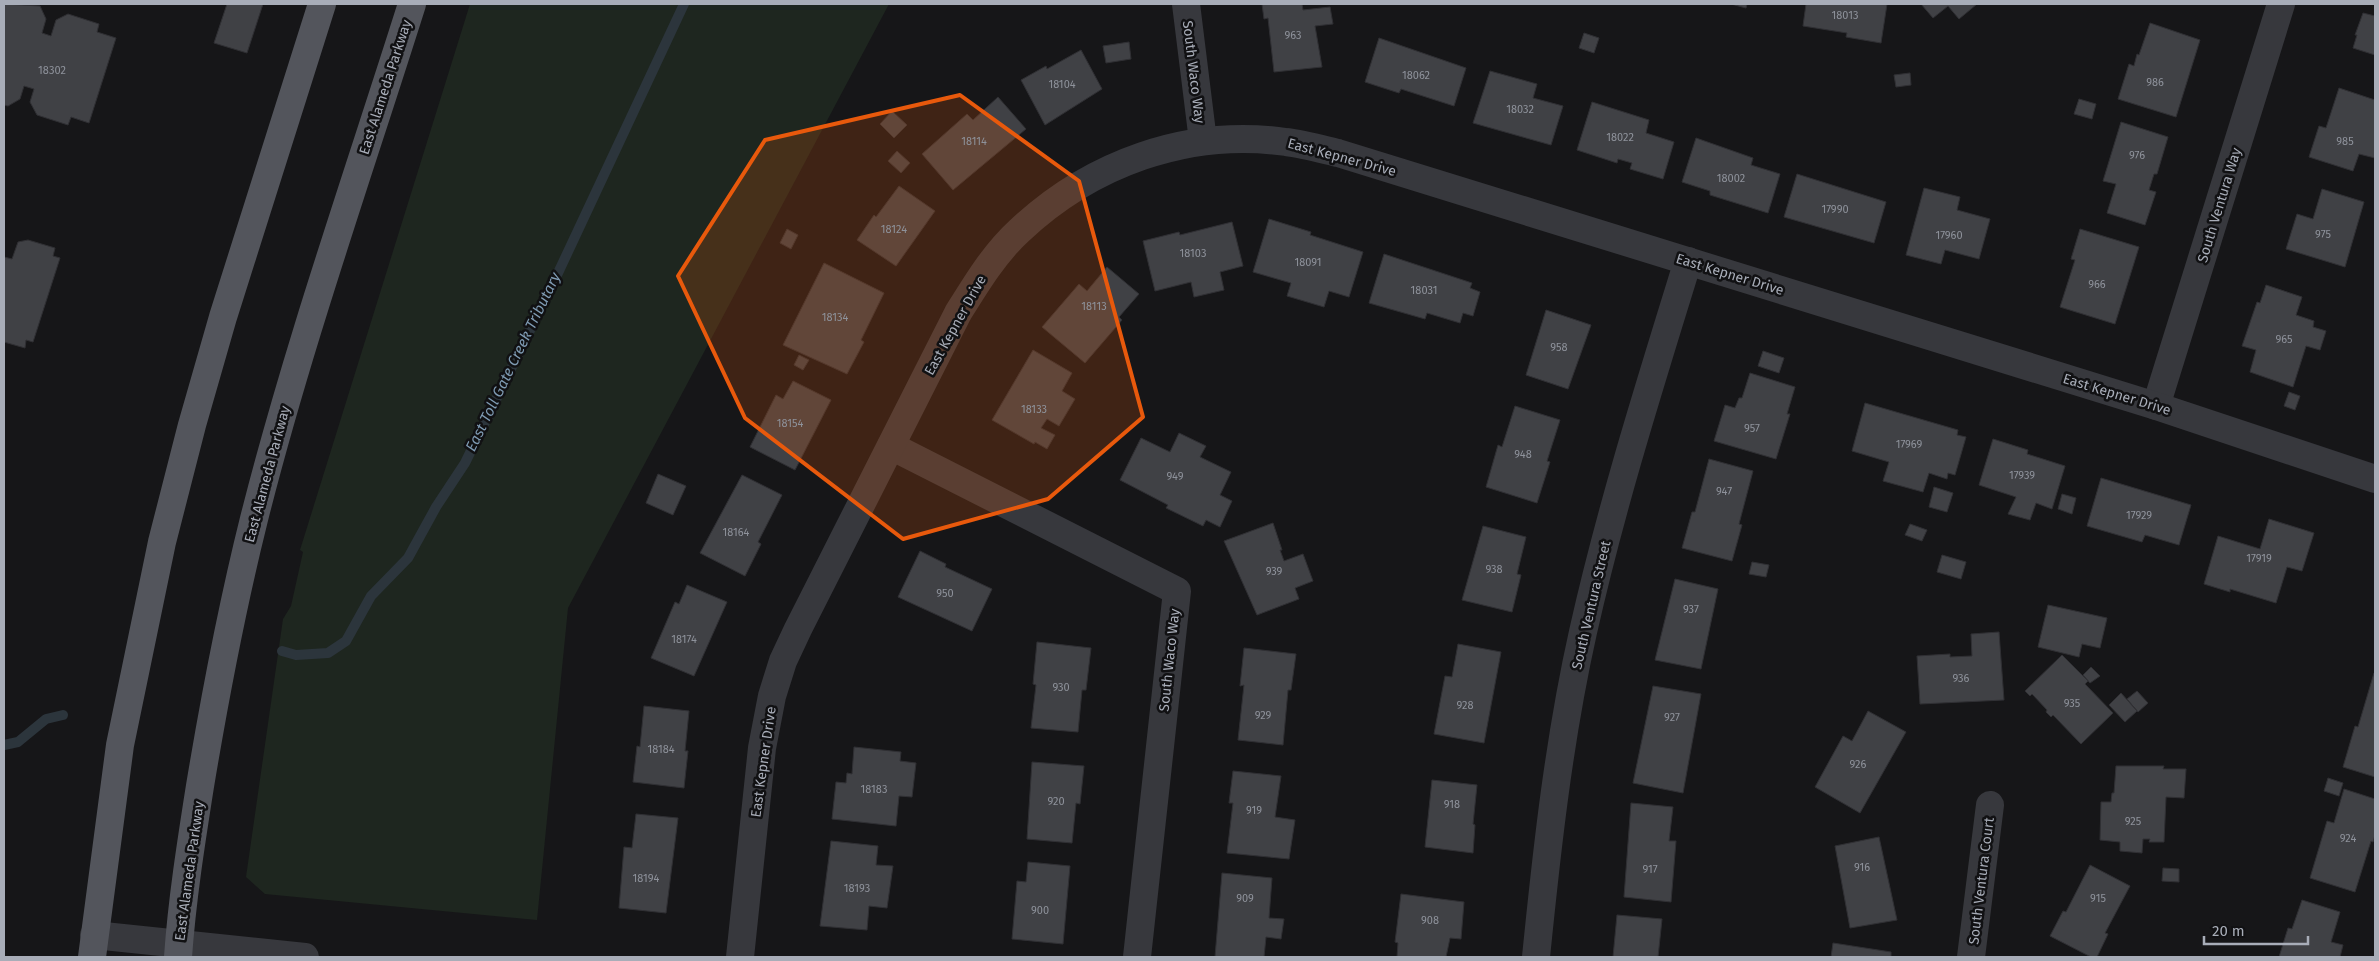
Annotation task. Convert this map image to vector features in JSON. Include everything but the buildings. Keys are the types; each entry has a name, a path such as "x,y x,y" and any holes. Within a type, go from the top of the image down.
{"main road":[{"path":"94,946 120,745 144,618 166,525 221,325 322,4"},
{"name":"East Alameda Parkway","path":"178,951 194,822 213,711 234,604 254,518 296,372 412,4"}],"street":[{"name":"South Waco Way","path":"1186,4 1203,141"},
{"name":"South Ventura Way","path":"2156,406 2281,4"},
{"name":"East Kepner Drive","path":"740,957 762,748 772,696 783,661 798,630 958,313 985,270 1017,232 1056,200 1098,174 1145,154 1203,141 1236,139 1286,142 1338,153 2156,406 2375,479"},
{"name":"South Ventura Street","path":"1536,957 1561,749 1583,632 1634,437 1688,261"},
{"name":"South Waco Way","path":"891,446 1177,591 1137,957"},
{"name":"South Ventura Court","path":"1971,957 1990,805"},
{"path":"94,946 305,957"}],"highlighted area":[{"path":"960,95 1079,181 1143,417 1048,499 903,539 745,418 678,276 765,140"}],"shaded area":[{"path":"470,4 889,4 568,608 537,920 265,894 246,877 283,619 291,606 303,552 300,550"}],"waterway":[{"name":"East Toll Gate Creek Tributary","path":"282,651 296,655 328,653 346,641 371,596 408,558 436,507 465,463 558,273 684,4"},
{"name":"East Toll Gate Creek Tributary","path":"4,745 18,742 46,719 63,715"}]}
